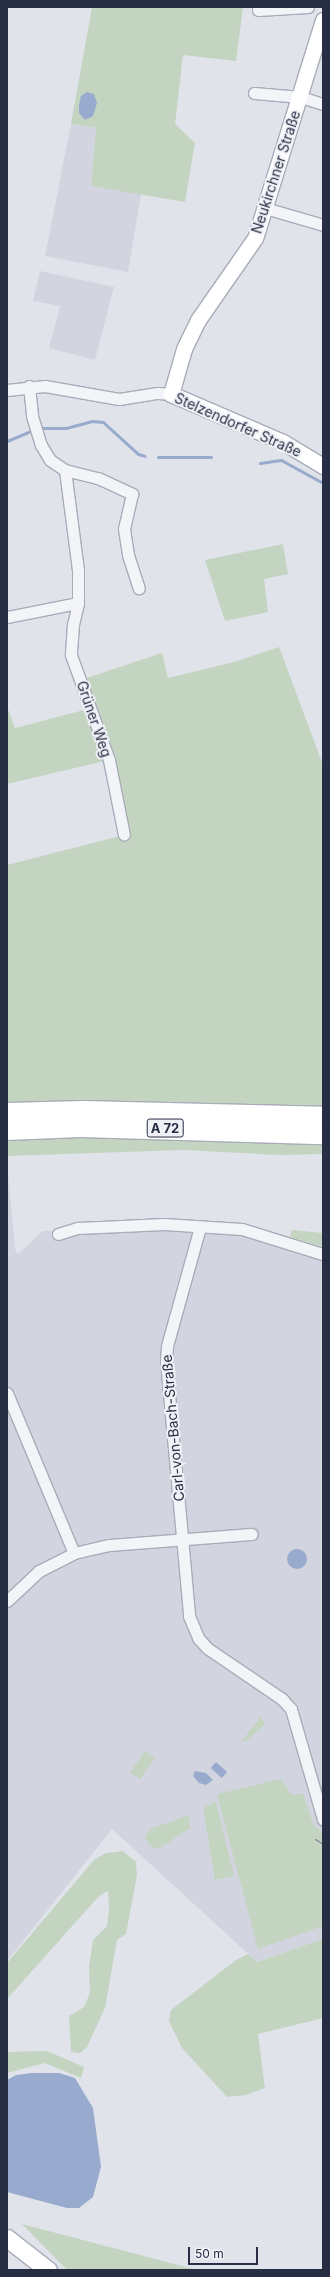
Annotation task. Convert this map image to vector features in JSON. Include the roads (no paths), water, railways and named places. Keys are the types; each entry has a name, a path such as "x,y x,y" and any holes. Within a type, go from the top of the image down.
{"highway":[{"name":"A 72","path":"7,1112 98,1110 323,1116"},
{"name":"A 72","path":"7,1130 80,1127 323,1134"}],"main road":[{"name":"Neukirchner Straße","path":"171,394 184,349 198,320 255,238 323,20"},
{"name":"Stelzendorfer Straße","path":"171,394 283,442 323,466"},
{"path":"7,2238 48,2270"},
{"path":"7,2252 31,2270"}],"street":[{"path":"258,10 308,7"},
{"name":"Neukirchner Straße","path":"254,93 300,96"},
{"path":"300,96 323,104"},
{"path":"265,208 323,225"},
{"path":"29,386 32,416 41,445 50,460 65,470 98,478 132,494 124,529 128,555 139,588"},
{"name":"Stelzendorfer Straße","path":"7,390 29,386 66,388 119,399 158,393 171,394"},
{"name":"Grüner Weg","path":"65,470 74,524 78,603 73,624 71,654 109,760 124,835"},
{"path":"7,617 78,603"},
{"path":"58,1234 78,1228 149,1224 242,1229 323,1254"},
{"name":"Carl-von-Bach-Straße","path":"200,1227 167,1346 166,1362 189,1616 199,1639 207,1648 282,1699 291,1709 320,1792 318,1808 323,1818"},
{"path":"7,1393 74,1553"},
{"path":"7,1601 39,1571 74,1553 109,1545 182,1538 252,1534"}],"water":[{"path":"87,92 94,94 97,103 93,116 85,120 79,113 79,105 81,96"},
{"path":"297,1549 304,1552 307,1559 304,1566 297,1569 290,1566 287,1559 290,1552"},
{"path":"216,1762 227,1772 222,1778 211,1768"},
{"path":"195,1771 206,1773 213,1780 206,1785 199,1783 193,1776"},
{"path":"32,2073 59,2073 75,2078 93,2108 101,2167 93,2197 79,2208 67,2208 7,2192 7,2080 16,2075"}],"waterway":[{"path":"41,428 66,428 92,421 103,422 138,454 145,456"},
{"path":"7,441 31,431"},
{"path":"158,457 211,457"},
{"path":"260,463 281,460 323,483"}],"tram line":[{"path":"315,1839 323,1844"}]}
